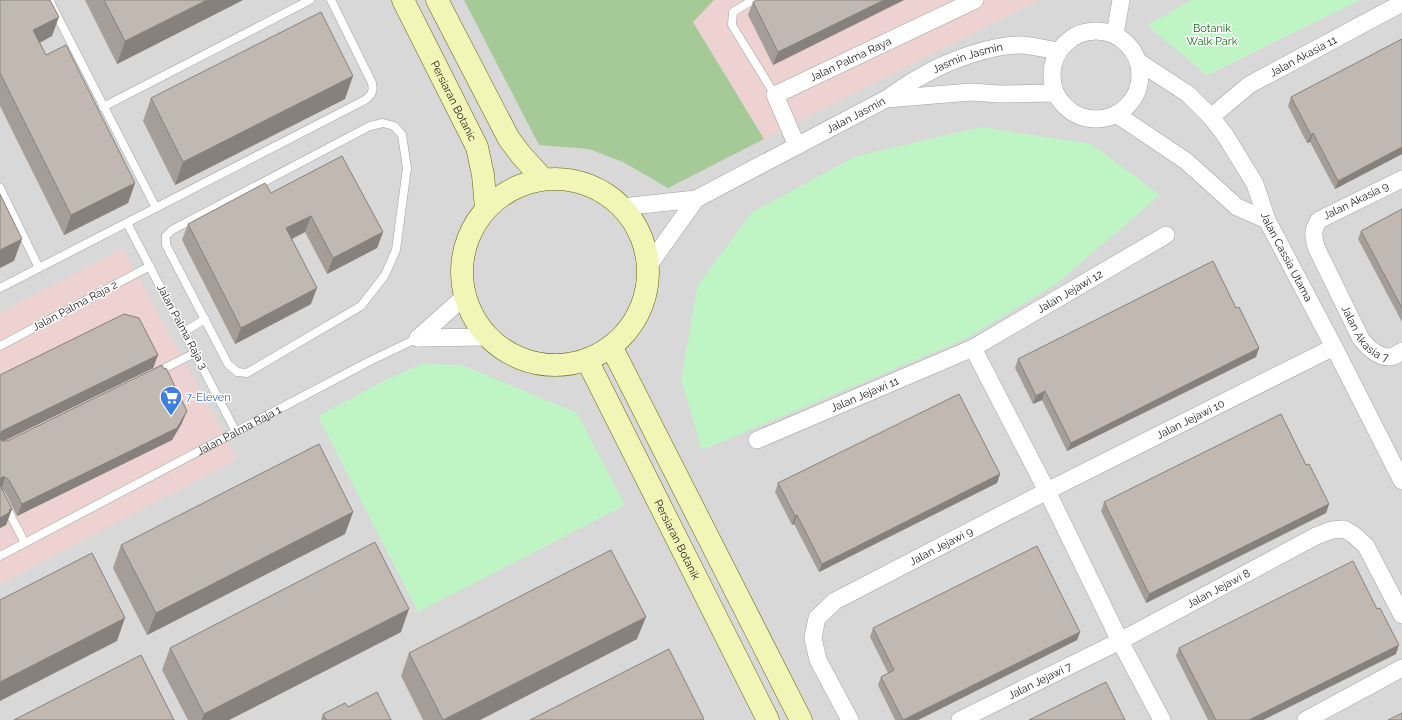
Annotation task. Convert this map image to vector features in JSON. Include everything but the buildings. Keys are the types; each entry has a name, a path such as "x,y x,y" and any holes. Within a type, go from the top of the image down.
{"main road":[{"name":"Persiaran Botanic","path":"403,0 477,147 483,175 486,208"},
{"path":"437,0 509,140 544,179"},
{"path":"544,179 572,180 600,189 622,207 636,224 644,244 648,265 648,283 644,301 639,313 625,334 600,354 587,360 560,365 533,363 508,354 487,337 473,319 464,297 461,274 464,250 472,228 486,208 502,194 522,184 544,179"},
{"path":"611,346 801,720"},
{"name":"Persiaran Botanik","path":"587,360 768,720"}],"street":[{"name":"Jalan Palma Raya","path":"775,95 975,0"},
{"path":"1115,34 1121,0"},
{"name":"Jalan Akasia 11","path":"1211,117 1249,85 1402,3"},
{"path":"1100,30 1115,34 1130,46 1139,62 1140,80 1136,94 1128,106 1116,114 1104,118 1092,119 1070,111 1061,103 1055,93 1051,79 1052,64 1058,51 1069,39 1084,32 1100,30"},
{"name":"Jasmin Jasmin","path":"886,99 922,75 951,62 983,51 1021,45 1058,51"},
{"name":"Jalan Cassia Utama","path":"1139,62 1188,94 1211,117 1225,135 1254,184 1267,220 1402,481"},
{"name":"Jalan Jasmin","path":"622,207 696,199 886,99 971,92 1000,94 1055,93"},
{"path":"775,95 797,146"},
{"path":"1116,114 1186,161 1238,207 1267,220"},
{"name":"Jalan Akasia 9","path":"1339,294 1316,248 1314,228 1319,220 1402,179"},
{"name":"Jalan Jasmin","path":"648,265 696,199"},
{"name":"Jalan Jejawi 12","path":"973,348 1166,235"},
{"name":"Jalan Akasia 7","path":"1339,294 1361,339 1368,348 1378,354 1390,357 1402,352"},
{"path":"418,338 464,297"},
{"name":"Jalan Palma Raja 1","path":"418,338 487,337"},
{"name":"Jalan Jejawi 10","path":"1047,491 1334,347"},
{"path":"973,348 1047,491 1120,641 1162,720"},
{"name":"Jalan Jejawi 11","path":"757,440 973,348"},
{"name":"Jalan Jejawi 9","path":"850,720 818,660 813,638 817,618 835,601 1047,491"},
{"name":"Jalan Jejawi 8","path":"1120,641 1316,536 1332,530 1344,530 1354,535 1366,546 1402,615"},
{"name":"Jalan Jejawi 7","path":"960,720 1120,641"},
{"path":"1306,720 1402,669"}],"lane":[{"path":"49,0 156,208"},
{"path":"103,107 310,0"},
{"path":"0,288 366,100 372,94 372,83 331,0"},
{"path":"753,0 733,12 732,25 775,95"},
{"path":"383,123 394,126 402,136 407,168 396,250 386,275 361,306 248,373 237,372 228,364 205,319 166,245 166,236 172,230 370,126 383,123"},
{"path":"0,188 39,268"},
{"name":"Jalan Palma Raja 3","path":"127,223 236,432"},
{"name":"Jalan Palma Raja 2","path":"0,346 150,266"},
{"path":"184,332 205,319"},
{"name":"Jalan Palma Raja 1","path":"0,556 370,361 418,338"},
{"path":"146,377 195,353"},
{"path":"0,495 25,543"}],"shaded area":[{"path":"0,0 1402,0 1402,720 0,720"},
{"path":"714,0 1039,0 764,139 693,21"},
{"path":"123,248 237,459 0,584 0,313"}],"green space":[{"path":"464,0 714,0 693,22 764,139 668,188 623,162 589,149 539,145"},
{"name":"Botanik Walk Park","path":"1192,0 1360,0 1207,75 1147,25"},
{"path":"981,127 1091,144 1160,195 1056,284 965,339 702,450 681,380 698,285 752,212 857,156"},
{"path":"422,364 462,365 577,413 625,505 418,612 318,416 384,381"}],"place":[{"name":"7-Eleven","path":"171,416"}]}
